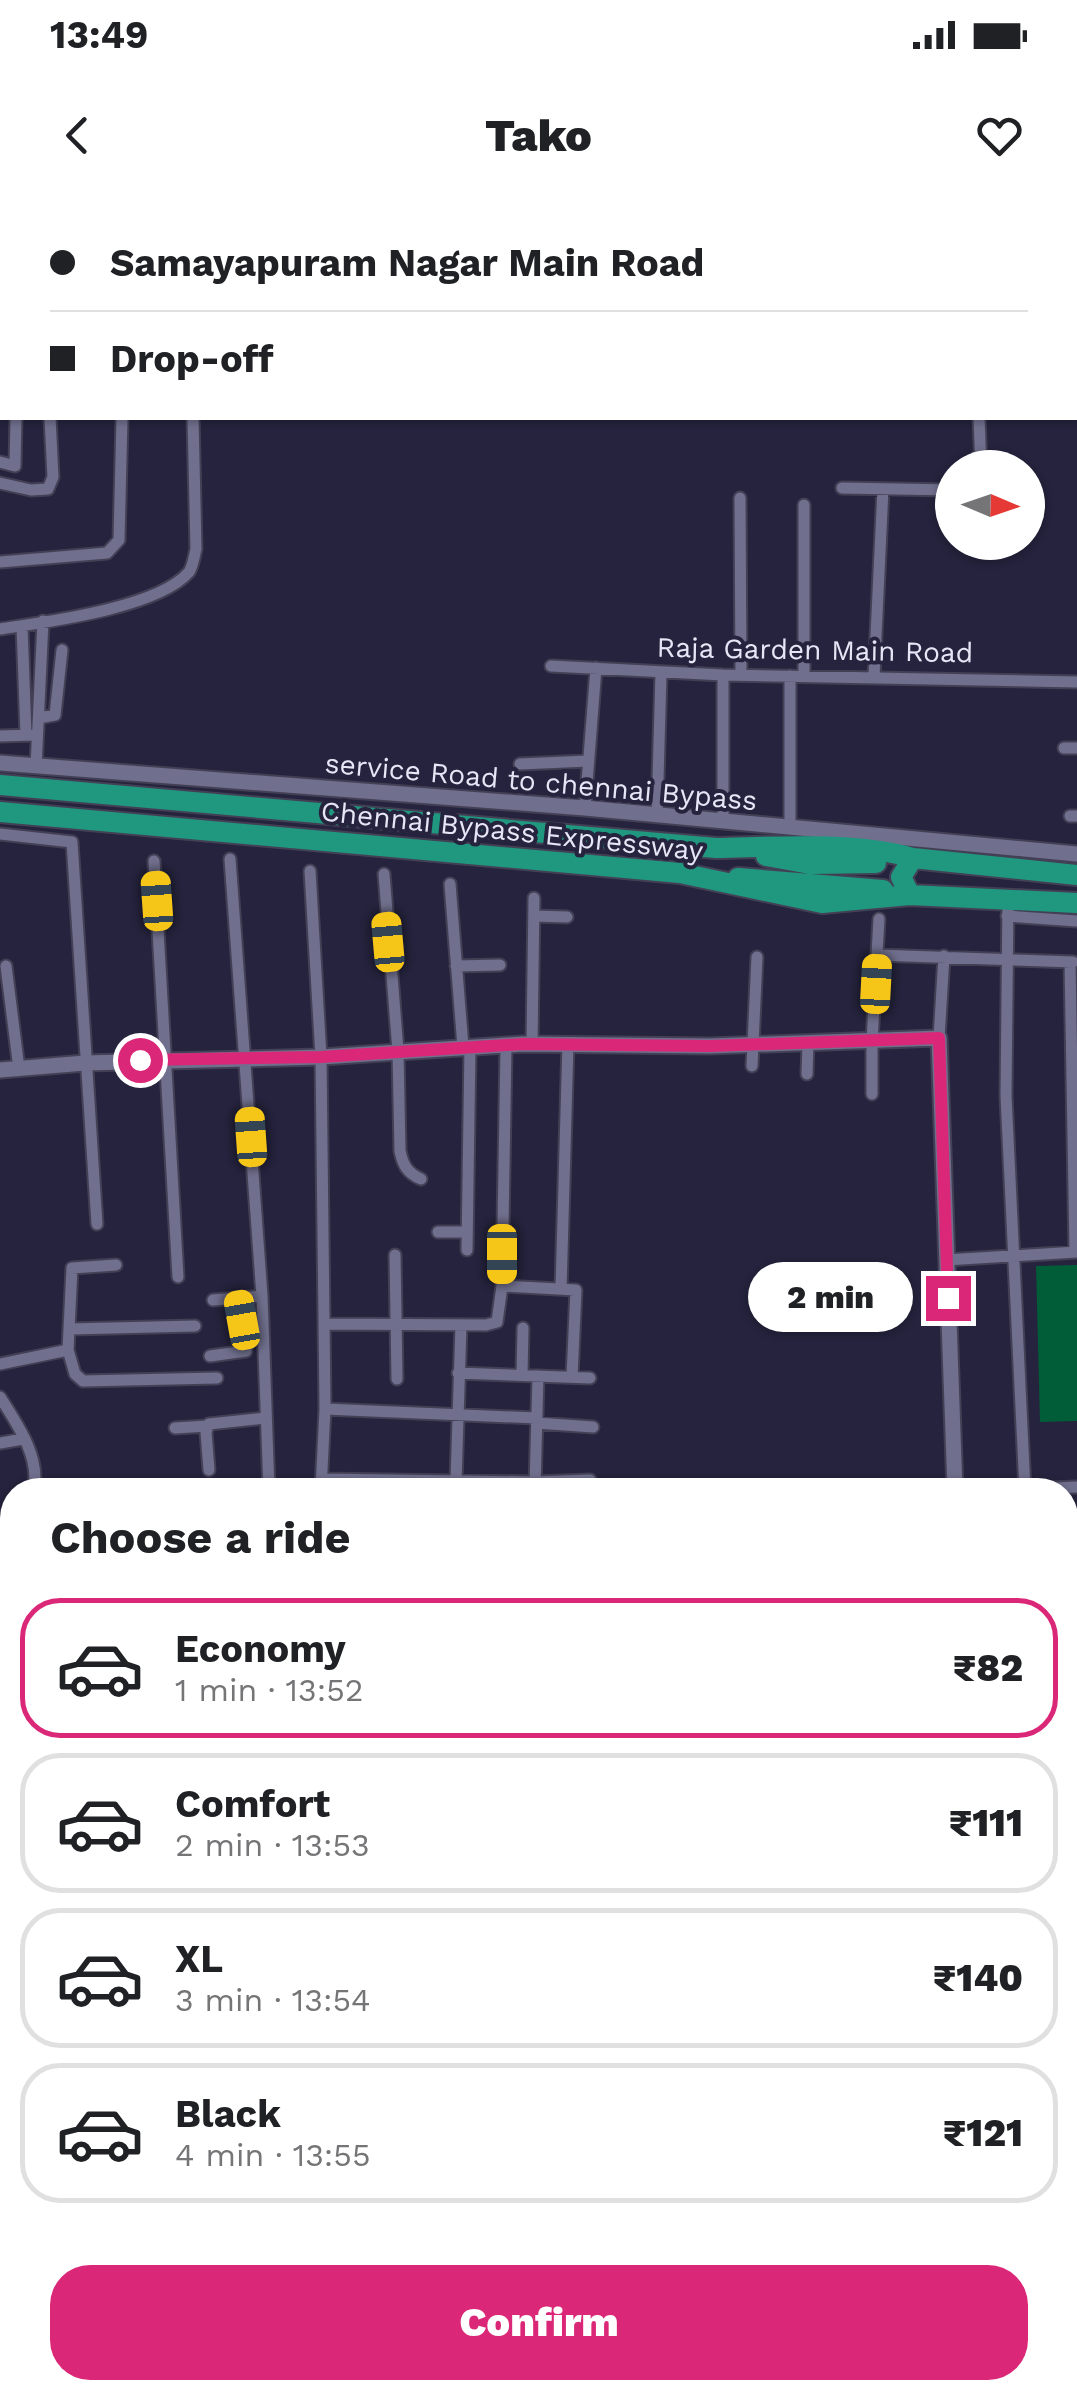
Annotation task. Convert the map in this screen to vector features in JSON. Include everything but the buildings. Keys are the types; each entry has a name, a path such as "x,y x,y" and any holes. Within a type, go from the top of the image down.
{"highway":[{"name":"Chennai Bypass Expressway","path":"0,785 716,848 913,858"},
{"name":"Chennai Bypass Expressway","path":"0,812 687,874 823,894 910,896"},
{"path":"687,874 692,844"},
{"path":"1077,875 913,858 902,876 910,896 1008,908 1077,904"}],"street":[{"path":"0,462 15,466 16,420"},
{"path":"0,483 31,490 48,489 53,477 50,420"},
{"path":"0,562 107,553 119,540 122,420"},
{"path":"0,629 127,605 191,570 196,550 193,420"},
{"path":"979,420 980,450"},
{"path":"842,488 935,490"},
{"path":"874,677 883,489"},
{"path":"740,498 741,675"},
{"path":"790,827 804,504"},
{"path":"32,735 39,718 43,622"},
{"path":"22,626 36,767"},
{"path":"39,718 55,715 62,650"},
{"name":"Raja Garden Main Road","path":"551,666 723,675 1077,682"},
{"path":"585,808 596,668"},
{"path":"657,816 662,672"},
{"path":"723,675 723,821"},
{"path":"0,736 32,735"},
{"path":"520,764 588,761"},
{"name":"service Road to chennai Bypass","path":"0,763 585,808 1077,854"},
{"path":"0,834 72,842 98,1224"},
{"path":"230,859 262,1296 268,1478"},
{"path":"154,861 178,1277"},
{"path":"310,871 321,1057 325,1324 321,1478"},
{"path":"384,874 398,1050 400,1150 410,1175 421,1179"},
{"path":"450,884 466,1047 467,1250"},
{"path":"532,1044 534,898"},
{"path":"1025,1478 1006,1096 1008,908 1077,921"},
{"path":"534,916 566,917"},
{"path":"872,1094 879,919"},
{"path":"877,955 1073,962 1076,1252 946,1260"},
{"path":"944,956 939,1038 955,1478"},
{"path":"752,1066 758,957"},
{"path":"456,966 500,965"},
{"path":"6,966 19,1069"},
{"path":"0,1070 85,1062 321,1057 532,1044 753,1044 939,1038"},
{"path":"561,1289 568,1043"},
{"path":"807,1074 808,1043"},
{"path":"325,1324 497,1322 502,1286 506,1046"},
{"path":"438,1232 467,1232"},
{"path":"395,1255 397,1379"},
{"path":"116,1265 72,1268 68,1350 76,1374 83,1381 217,1378"},
{"path":"502,1286 576,1290 572,1377"},
{"path":"214,1300 262,1296"},
{"path":"210,1356 246,1351 239,1298"},
{"path":"456,1478 461,1325"},
{"path":"70,1328 195,1326"},
{"path":"522,1375 523,1328"},
{"path":"0,1364 68,1350"},
{"path":"458,1373 590,1378"},
{"path":"534,1478 538,1376"},
{"path":"0,1397 23,1438 34,1478"},
{"path":"325,1409 458,1414 593,1426"},
{"path":"175,1428 266,1418"},
{"path":"207,1426 208,1470"},
{"path":"0,1443 23,1438"}],"green space":[{"path":"1077,1265 1077,1421 1040,1422 1036,1266"}],"route":[{"path":"140,1060 321,1057 523,1044 710,1046 939,1038 948,1298"}]}
